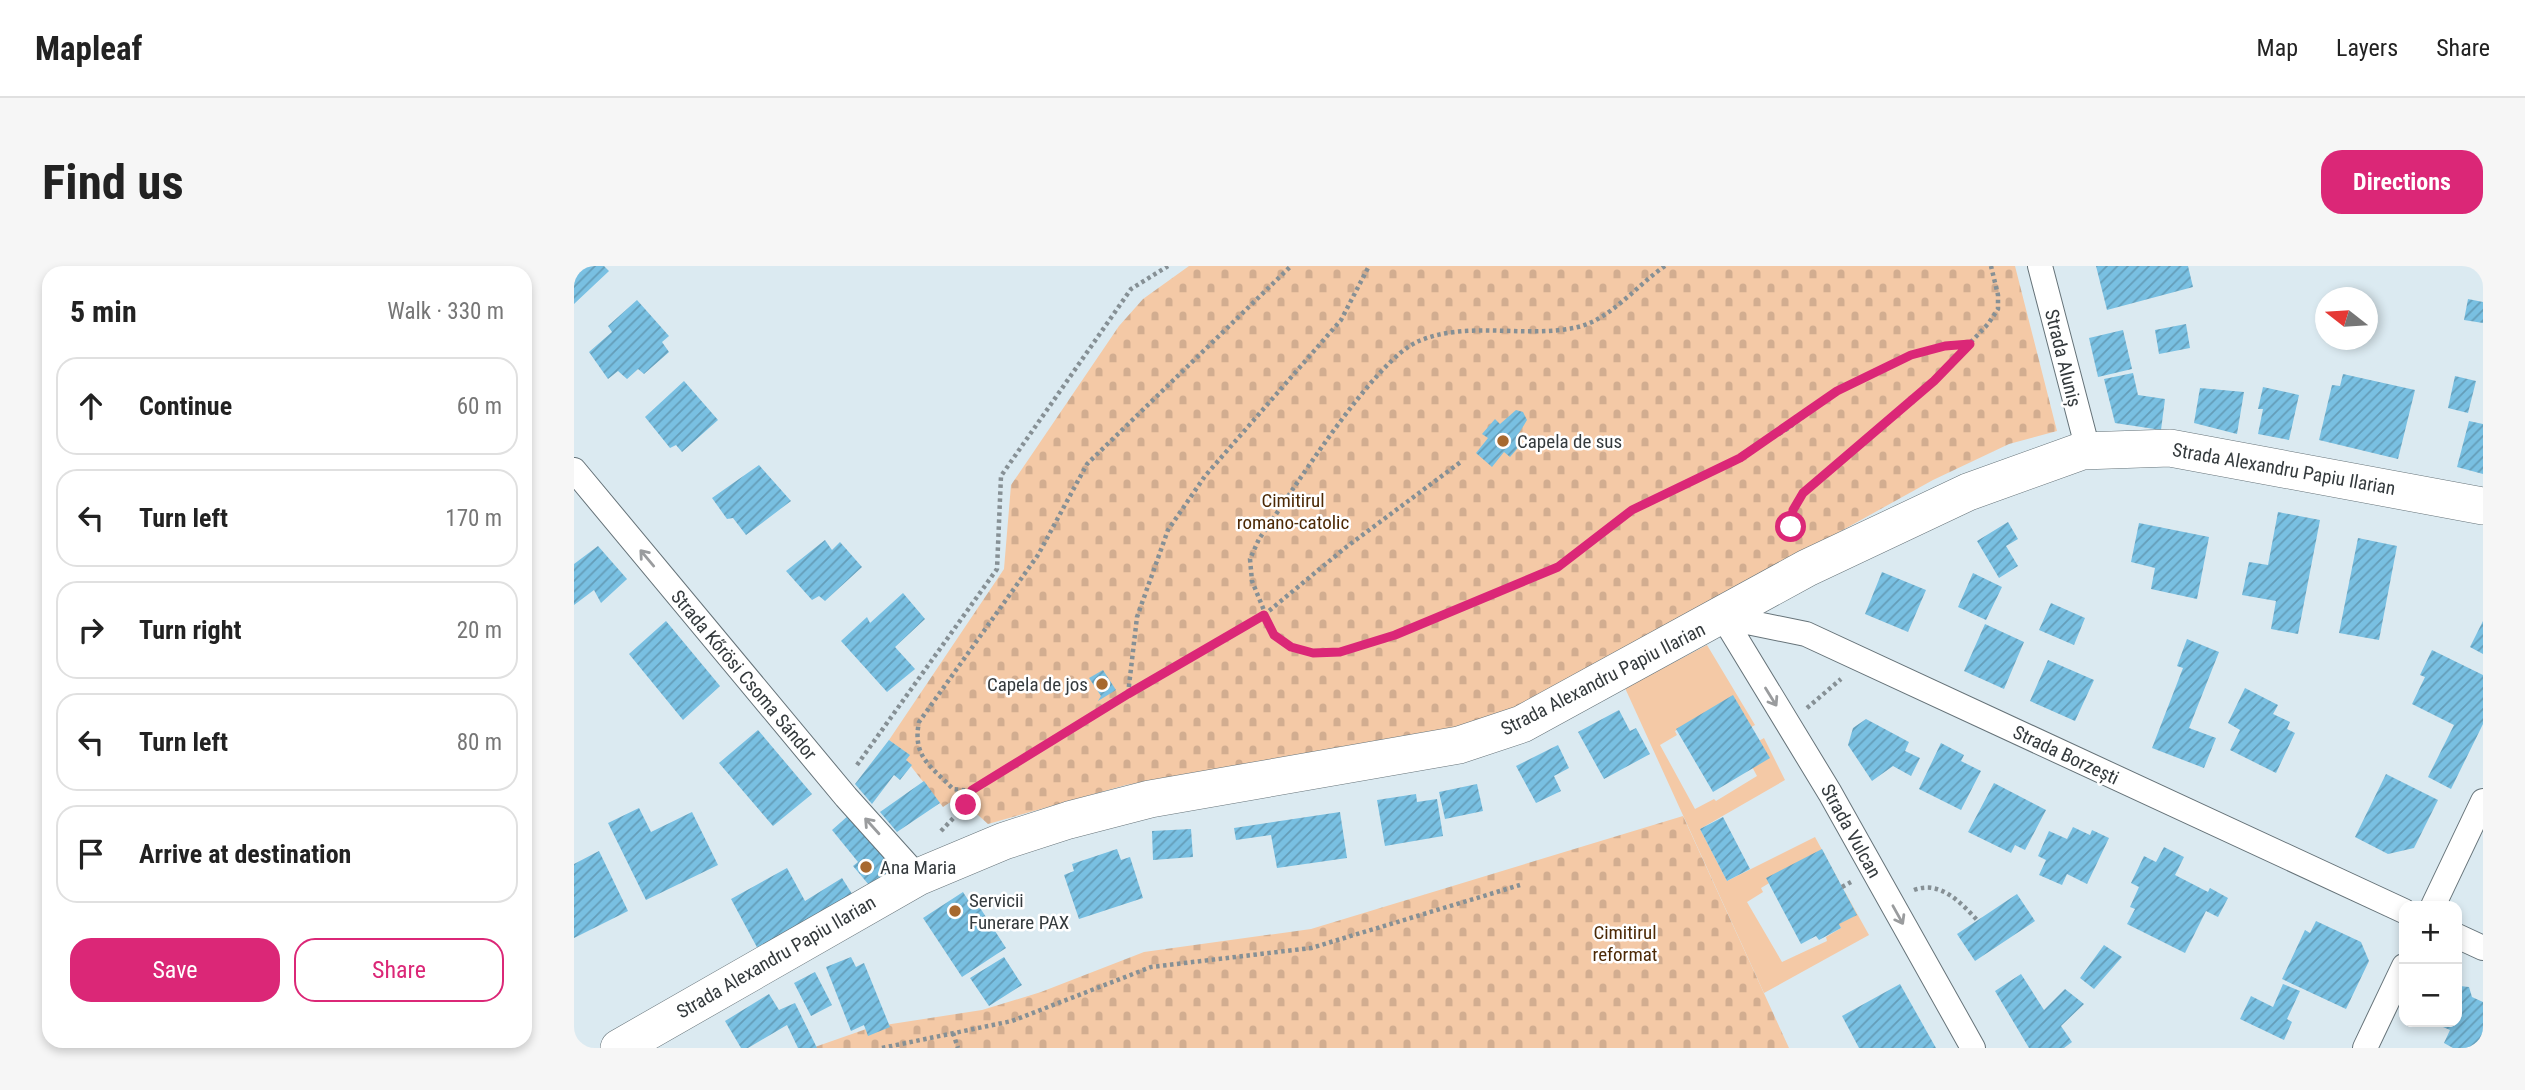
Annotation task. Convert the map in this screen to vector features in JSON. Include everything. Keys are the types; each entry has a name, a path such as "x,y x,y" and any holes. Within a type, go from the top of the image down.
{"street":[{"name":"Strada Aluniș","path":"2040,266 2088,450"},
{"name":"Strada Alexandru Papiu Ilarian","path":"619,1048 918,877 1030,833 1150,799 1459,745 1491,737 1729,628 1807,568 1968,492 2088,450 2170,447 2483,506"},
{"name":"Strada Kőrösi Csoma Sándor","path":"574,470 846,797 918,877"},
{"name":"Strada Borzești","path":"1729,628 1805,634 2399,909"},
{"name":"Strada Vulcan","path":"1729,628 1830,793 1973,1048"},
{"path":"2435,901 2483,801"},
{"path":"2462,938 2483,948"},
{"path":"2365,1048 2399,977"}],"path":[{"path":"857,765 997,569 1001,476 1130,289 1168,266"},
{"path":"1291,266 1087,464 1038,555 919,722 915,739 919,754 953,789 972,790 1128,694 1264,615 1345,548 1462,461"},
{"path":"1128,694 1137,617 1168,530 1205,476 1340,320 1370,266"},
{"path":"1665,266 1602,318 1578,327 1439,334 1417,341 1394,356 1370,384 1259,539 1250,559 1252,581 1274,635 1291,647 1313,653 1340,652 1395,635 1558,567 1632,510 1740,458 1837,391 1911,355 1945,346 1970,344"},
{"path":"1795,540 1791,527 1793,510 1803,493 1934,381 1970,344 1998,309 1992,266"},
{"path":"1807,708 1841,679"},
{"path":"931,841 966,805 972,790"},
{"path":"882,1048 1012,1021 1151,967 1311,948 1520,885"},
{"path":"1917,888 1928,886 1958,898 1978,921"},
{"path":"953,1033 958,1048"}],"green space":[{"name":"Cimitirul romano-catolic","path":"1189,266 2015,266 2057,431 2009,444 1933,480 1518,710 1485,722 1345,750 1126,785 988,824 958,797 943,807 906,760 909,755 889,740 1004,569 1011,485 1119,326 1143,299"},
{"path":"1707,645 1755,725 1735,736 1703,716 1675,731 1677,735 1660,745 1695,809 1714,799 1716,801 1757,776 1743,750 1764,738 1785,780 1700,829 1727,881 1815,837 1839,881 1820,892 1786,873 1761,888 1763,892 1747,902 1782,962 1827,941 1826,937 1841,928 1826,902 1845,892 1869,935 1764,993 1625,688"},
{"name":"Cimitirul reformat","path":"1683,816 1789,1048 812,1048 872,1027 982,1010 1041,992 1144,952 1311,929"}],"building":[{"path":"574,266 604,266 609,271 574,304"},
{"path":"2096,266 2188,266 2193,287 2107,310"},
{"path":"2468,299 2483,302 2483,323 2464,320"},
{"path":"637,300 669,336 662,342 669,352 644,374 638,369 627,379 618,371 608,379 589,352 612,332 608,326"},
{"path":"2186,324 2190,348 2159,354 2155,330"},
{"path":"2123,330 2132,369 2098,377 2089,338"},
{"path":"2133,373 2138,395 2165,399 2161,430 2115,423 2104,379"},
{"path":"2343,374 2415,390 2398,459 2319,440 2332,385 2340,386"},
{"path":"2455,376 2476,381 2468,413 2448,408"},
{"path":"684,381 718,420 682,452 676,445 670,448 645,417"},
{"path":"2263,387 2299,395 2289,440 2258,434 2263,409 2258,409"},
{"path":"2200,388 2244,392 2237,434 2194,423"},
{"name":"Capela de sus","path":"1516,410 1523,412 1527,420 1516,438 1522,443 1510,457 1504,452 1492,467 1476,453 1488,438 1482,434 1495,419 1500,424"},
{"path":"2469,421 2483,424 2483,474 2457,467"},
{"path":"759,465 791,501 746,535 733,518 727,519 712,498"},
{"path":"2278,512 2320,520 2298,634 2271,629 2276,601 2242,595 2249,562 2268,565"},
{"path":"2008,522 2018,539 2006,546 2018,566 1999,578 1977,541"},
{"path":"2139,523 2209,537 2197,599 2151,589 2155,568 2131,562"},
{"path":"2358,538 2397,546 2379,640 2339,633"},
{"path":"825,540 832,550 840,542 862,567 825,601 819,596 812,600 786,571"},
{"path":"598,546 627,579 601,603 594,590 574,605 574,564"},
{"path":"1882,572 1926,590 1908,632 1865,614"},
{"path":"1973,573 2002,587 1986,620 1958,607"},
{"path":"903,593 925,619 895,647 915,669 887,692 841,641 867,617 870,623"},
{"path":"2051,603 2085,618 2074,645 2039,630"},
{"path":"666,621 720,686 683,720 629,654"},
{"path":"2483,621 2483,654 2470,647"},
{"path":"1985,624 2024,642 2004,689 1964,671"},
{"path":"2187,639 2219,652 2189,728 2216,738 2204,768 2152,748 2183,668 2177,666"},
{"path":"2432,650 2483,675 2483,724 2451,789 2428,777 2454,725 2412,704 2425,677 2420,675"},
{"path":"2048,660 2094,680 2075,721 2030,701"},
{"name":"Capela de jos","path":"1103,670 1116,690 1098,701 1101,696 1089,678"},
{"path":"2245,688 2278,705 2273,714 2290,722 2287,729 2295,733 2276,773 2230,750 2240,730 2228,723"},
{"path":"1733,695 1770,758 1713,792 1676,729"},
{"path":"1619,710 1630,731 1636,728 1650,754 1604,779 1578,732"},
{"path":"1866,719 1909,742 1905,751 1920,758 1911,776 1893,766 1872,781 1848,745 1853,728"},
{"path":"758,730 812,794 773,826 719,763"},
{"path":"889,740 910,755 906,760 912,765 900,780 894,775 872,804 855,784"},
{"path":"1941,743 1964,755 1961,761 1981,771 1961,810 1919,789"},
{"path":"1558,745 1569,768 1554,776 1561,791 1536,803 1516,766"},
{"path":"2386,774 2438,800 2414,848 2388,854 2355,837"},
{"path":"924,781 940,803 897,832 880,812"},
{"path":"1994,783 2046,810 2025,850 2015,845 2011,853 1968,832"},
{"path":"1477,784 1483,811 1445,819 1439,792"},
{"path":"1416,794 1417,802 1437,799 1443,836 1385,846 1377,800"},
{"path":"639,808 651,832 692,812 718,865 646,900 608,823"},
{"path":"1340,812 1347,858 1277,868 1271,835 1236,840 1234,828"},
{"path":"849,815 897,872 874,891 853,866 858,862 832,830"},
{"path":"1723,817 1750,869 1727,881 1700,829"},
{"path":"2073,827 2090,835 2092,830 2109,838 2087,884 2067,874 2062,885 2039,875 2046,860 2038,856 2049,831 2067,839"},
{"path":"1191,829 1193,857 1153,860 1152,831"},
{"path":"2164,847 2184,857 2175,875 2208,892 2210,888 2228,898 2218,917 2206,911 2185,953 2127,924 2135,909 2130,907 2139,887 2131,883 2144,856 2156,862"},
{"path":"1117,849 1121,860 1130,857 1143,898 1079,919 1064,875 1074,871 1072,864"},
{"path":"1822,849 1857,915 1839,924 1841,928 1819,940 1816,936 1801,944 1766,878"},
{"path":"599,851 628,911 574,938 574,864"},
{"path":"787,868 805,901 842,878 854,897 759,951 731,899"},
{"path":"963,892 970,903 975,900 1006,948 962,977 923,918"},
{"path":"2017,894 2035,921 1975,961 1957,934"},
{"path":"2316,921 2361,942 2369,961 2346,1009 2282,979 2305,930 2310,933"},
{"path":"2104,945 2122,957 2094,989 2080,978"},
{"path":"851,957 856,967 864,963 890,1027 868,1036 864,1025 851,1031 826,967"},
{"path":"1004,957 1022,985 989,1006 970,978"},
{"path":"815,972 832,1005 811,1016 794,983"},
{"path":"2021,974 2044,1010 2065,989 2084,1004 2061,1026 2072,1042 2064,1048 2029,1048 1995,991"},
{"path":"1900,984 1936,1048 1859,1048 1842,1016"},
{"path":"2283,984 2300,991 2287,1019 2292,1022 2284,1040 2240,1019 2251,996 2273,1007"},
{"path":"2462,986 2469,987 2472,997 2483,1002 2483,1048 2453,1048 2444,1043 2450,1030 2443,1027 2462,1027"},
{"path":"769,994 779,1010 795,1003 817,1048 798,1048 787,1025 748,1048 741,1048 725,1021"}],"place":[{"name":"Capela de sus","path":"1503,441"},
{"name":"Capela de jos","path":"1102,684"},
{"name":"Ana Maria","path":"866,867"},
{"name":"Servicii Funerare PAX","path":"955,911"}],"route":[{"path":"966,805 972,790 1128,694 1264,615 1274,635 1291,647 1313,653 1340,652 1395,635 1558,567 1632,510 1740,458 1787,429 1837,391 1911,355 1945,346 1970,344 1934,381 1803,493 1793,510 1791,527"}]}
